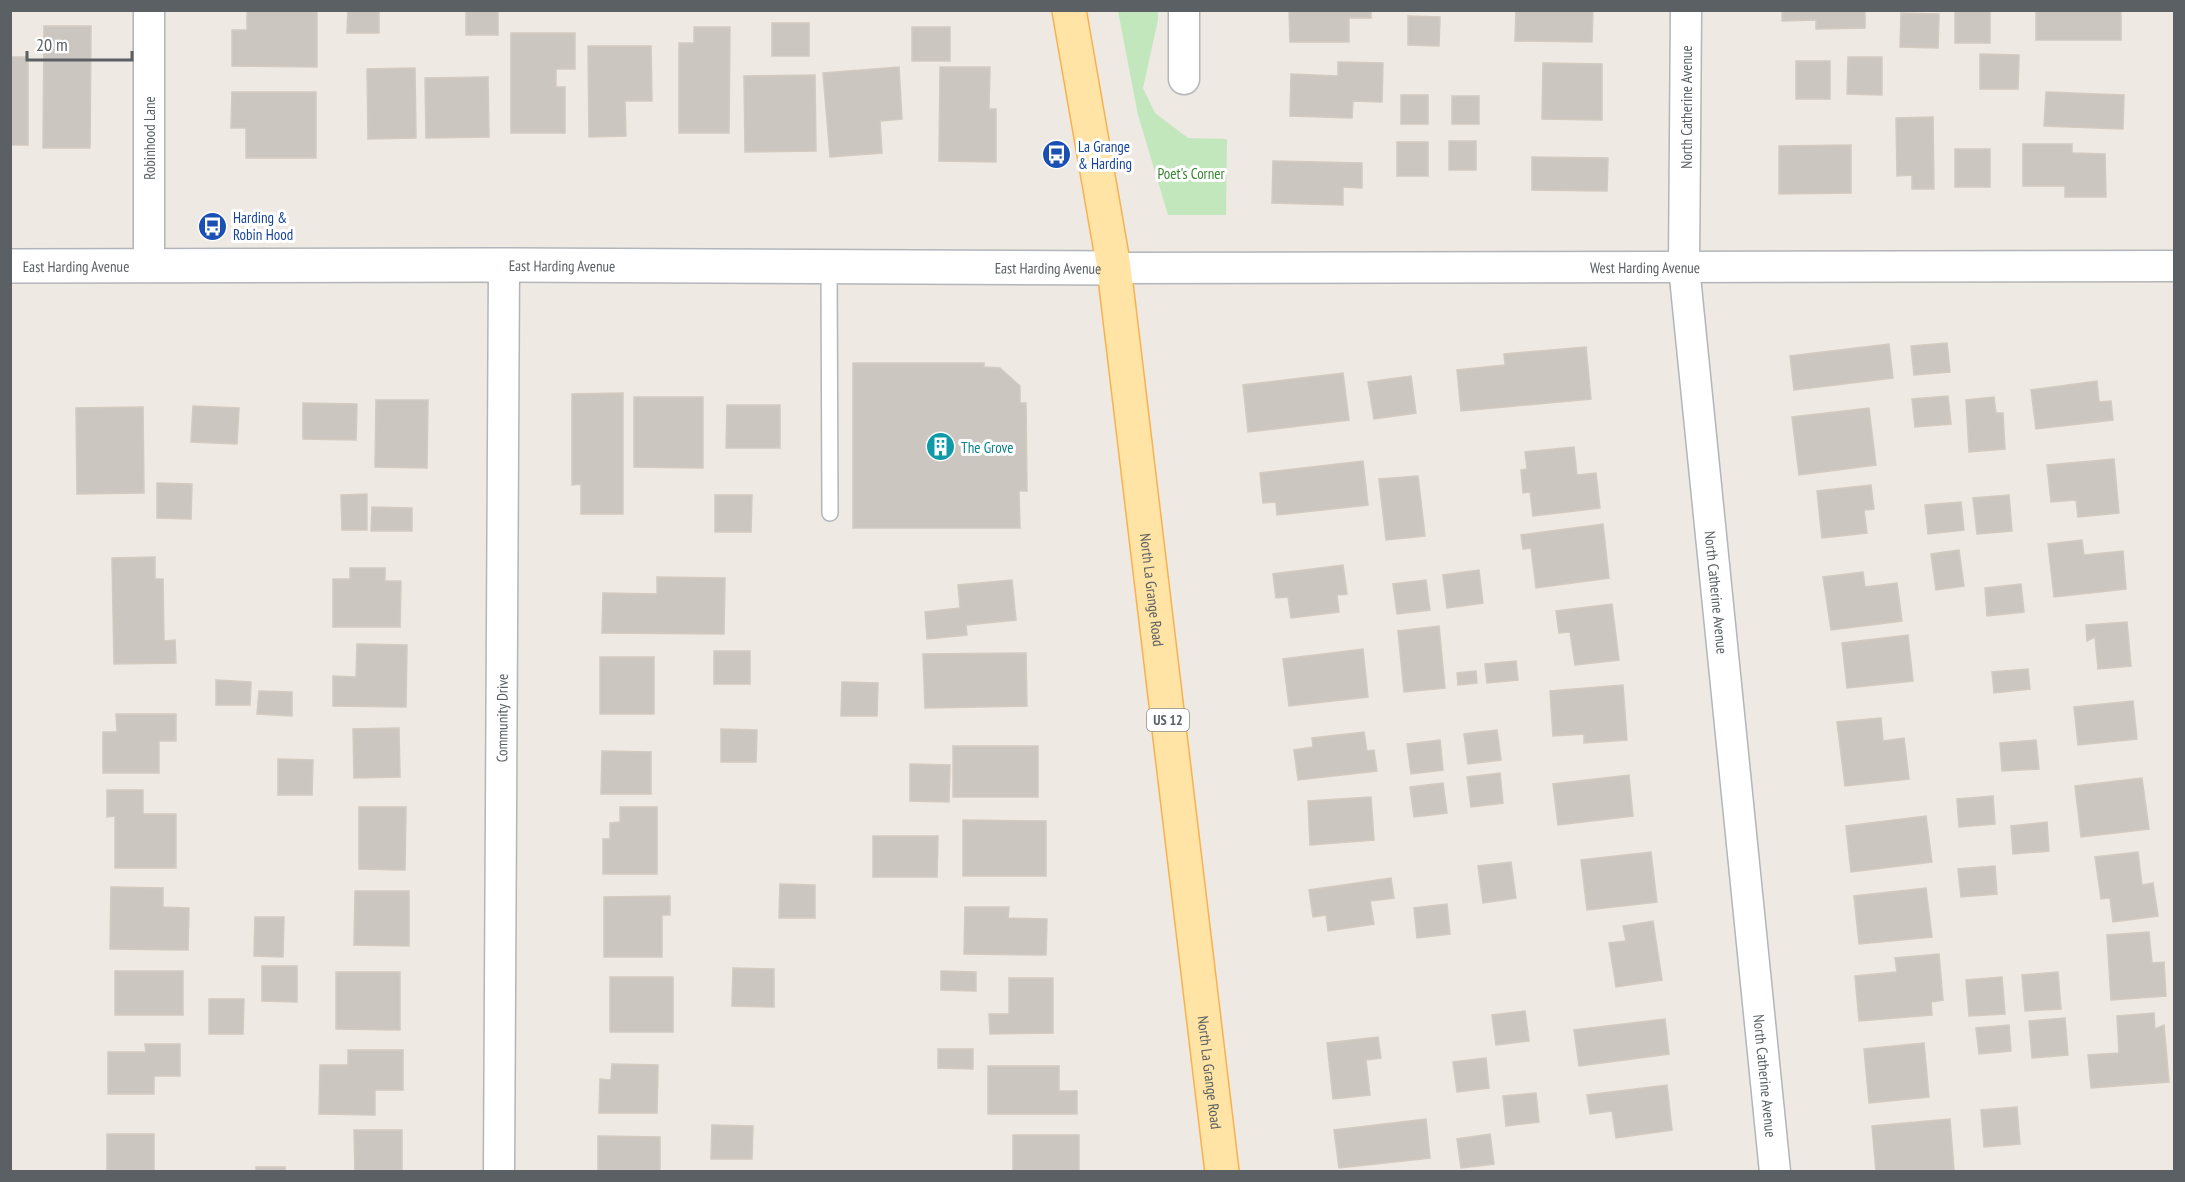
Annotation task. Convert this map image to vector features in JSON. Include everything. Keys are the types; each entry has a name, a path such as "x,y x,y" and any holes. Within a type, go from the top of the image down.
{"main road":[{"name":"North La Grange Road","path":"1069,10 1114,268 1222,1172"}],"street":[{"name":"Robinhood Lane","path":"149,10 149,265"},
{"path":"1184,10 1184,79"},
{"name":"North Catherine Avenue","path":"1686,10 1684,267 1774,1172"},
{"name":"East Harding Avenue","path":"10,266 504,265 1114,268"},
{"name":"Community Drive","path":"499,1172 504,265"},
{"name":"West Harding Avenue","path":"1114,268 2175,266"}],"lane":[{"path":"829,267 830,513"}],"green space":[{"name":"Poet's Corner","path":"1118,11 1158,11 1143,88 1155,113 1188,138 1227,139 1226,215 1168,215 1138,115"}],"building":[{"path":"247,10 317,10 317,67 232,66 232,30 247,30"},
{"path":"348,10 379,10 379,33 347,33"},
{"path":"466,10 498,10 498,35 466,35"},
{"path":"1289,10 1371,10 1371,18 1349,18 1349,42 1290,42"},
{"path":"1593,10 1592,42 1515,41 1516,11"},
{"path":"1782,10 1865,10 1865,28 1816,29 1816,20 1782,21"},
{"path":"1955,10 1990,10 1990,43 1955,43"},
{"path":"2036,10 2121,10 2121,40 2036,40"},
{"path":"1901,13 1939,14 1938,48 1900,47"},
{"path":"1408,16 1440,17 1439,46 1408,45"},
{"path":"772,23 809,23 809,56 772,56"},
{"path":"44,26 91,26 90,148 43,148"},
{"path":"694,27 730,27 729,133 679,133 679,43 694,43"},
{"path":"912,27 950,27 950,61 912,61"},
{"path":"511,33 575,33 575,69 556,69 556,87 565,87 565,133 511,133"},
{"path":"588,46 651,46 652,101 625,101 626,136 589,137"},
{"path":"1980,54 2019,55 2018,89 1980,89"},
{"path":"10,57 28,57 28,145 10,145"},
{"path":"1848,57 1882,57 1882,95 1847,94"},
{"path":"1796,61 1830,61 1830,99 1796,99"},
{"path":"1338,62 1383,63 1382,102 1353,101 1352,118 1290,116 1291,74 1338,76"},
{"path":"1543,63 1602,64 1602,120 1542,119"},
{"path":"899,67 902,119 880,121 882,153 830,157 823,73"},
{"path":"940,67 990,67 989,109 996,109 996,162 939,161"},
{"path":"415,68 416,138 368,139 367,69"},
{"path":"815,75 816,151 745,152 744,76"},
{"path":"488,77 489,137 426,138 425,78"},
{"path":"232,92 316,92 316,158 246,158 246,128 231,128"},
{"path":"2046,92 2124,95 2123,129 2044,126"},
{"path":"1401,95 1428,95 1428,124 1401,124"},
{"path":"1452,96 1479,96 1479,124 1452,124"},
{"path":"1933,117 1934,189 1912,189 1912,175 1897,176 1896,118"},
{"path":"1449,141 1476,141 1476,170 1449,170"},
{"path":"1397,142 1428,142 1428,176 1397,176"},
{"path":"2023,144 2072,144 2072,153 2105,154 2106,197 2065,197 2065,186 2023,186"},
{"path":"1851,145 1851,193 1779,194 1779,146"},
{"path":"1955,149 1990,149 1990,187 1955,187"},
{"path":"1532,157 1608,158 1607,191 1532,190"},
{"path":"1273,161 1362,163 1362,188 1343,187 1343,205 1272,203"},
{"path":"1947,343 1950,372 1914,375 1911,346"},
{"path":"1889,344 1893,378 1794,390 1790,356"},
{"path":"1586,347 1591,399 1461,411 1457,370 1505,365 1504,354"},
{"name":"The Grove","path":"853,363 984,363 984,367 1000,368 1020,386 1020,403 1026,403 1027,491 1019,491 1020,528 853,528"},
{"path":"1343,373 1349,420 1248,432 1243,385"},
{"path":"1411,376 1416,413 1374,419 1368,382"},
{"path":"2097,381 2099,402 2111,401 2113,420 2036,429 2031,390"},
{"path":"623,393 623,514 581,514 581,484 572,485 572,394"},
{"path":"1948,396 1951,424 1915,427 1912,399"},
{"path":"634,397 703,397 703,468 634,467"},
{"path":"1994,397 1996,413 2003,413 2005,449 1969,452 1966,400"},
{"path":"376,400 428,400 427,468 375,467"},
{"path":"303,403 357,404 356,440 303,439"},
{"path":"727,405 780,405 780,448 726,448"},
{"path":"193,406 239,408 237,444 191,442"},
{"path":"143,407 144,493 77,494 76,408"},
{"path":"1869,408 1876,465 1799,475 1792,417"},
{"path":"1574,447 1577,475 1596,473 1600,508 1533,516 1530,492 1523,493 1521,470 1527,469 1525,452"},
{"path":"2114,459 2119,513 2078,517 2076,500 2051,502 2047,465"},
{"path":"1363,461 1368,505 1277,515 1276,502 1263,503 1260,473"},
{"path":"1418,476 1425,536 1386,540 1379,479"},
{"path":"157,483 192,484 191,519 157,518"},
{"path":"1871,485 1874,509 1864,510 1867,533 1822,538 1817,491"},
{"path":"367,494 367,530 342,530 341,495"},
{"path":"715,495 752,495 751,532 715,532"},
{"path":"2009,495 2012,531 1977,534 1973,498"},
{"path":"1961,502 1964,530 1928,534 1925,505"},
{"path":"372,507 412,508 412,531 371,531"},
{"path":"1603,524 1609,578 1536,588 1531,548 1523,549 1521,535"},
{"path":"2082,540 2084,555 2123,551 2126,589 2054,597 2048,544"},
{"path":"1959,550 1964,586 1936,590 1931,554"},
{"path":"155,557 155,579 163,579 164,641 175,640 176,663 114,664 112,558"},
{"path":"1343,565 1347,594 1337,595 1339,612 1291,618 1288,597 1276,598 1273,574"},
{"path":"350,568 385,568 385,581 401,581 400,627 333,627 333,579 350,579"},
{"path":"1479,570 1483,603 1447,608 1443,575"},
{"path":"1863,572 1865,587 1897,583 1902,621 1831,630 1823,577"},
{"path":"657,577 725,578 724,634 602,633 603,593 657,594"},
{"path":"1012,580 1016,620 966,625 967,635 927,639 925,612 960,608 958,585"},
{"path":"1426,580 1430,610 1397,614 1393,584"},
{"path":"2021,584 2024,612 1987,616 1985,588"},
{"path":"1612,604 1619,660 1575,665 1570,632 1559,633 1556,611"},
{"path":"2127,622 2131,666 2098,669 2095,637 2087,641 2086,625"},
{"path":"1439,626 1445,688 1404,692 1398,631"},
{"path":"1908,635 1913,681 1847,688 1842,643"},
{"path":"357,644 407,645 406,707 333,706 333,676 356,677"},
{"path":"1363,649 1368,697 1289,706 1283,659"},
{"path":"714,651 750,651 750,684 714,684"},
{"path":"1026,653 1027,706 925,708 923,654"},
{"path":"600,657 654,657 654,714 600,714"},
{"path":"1516,661 1518,680 1487,683 1485,664"},
{"path":"2028,669 2030,689 1994,693 1992,672"},
{"path":"1476,671 1477,683 1458,685 1457,673"},
{"path":"216,680 251,682 250,705 216,705"},
{"path":"842,682 878,683 877,716 841,716"},
{"path":"1623,685 1627,740 1584,743 1584,734 1553,736 1550,691"},
{"path":"259,691 292,692 292,716 257,714"},
{"path":"2133,701 2137,739 2078,745 2074,707"},
{"path":"116,714 176,714 176,741 159,741 159,773 103,773 103,732 117,732"},
{"path":"1881,718 1883,741 1904,738 1909,779 1845,786 1837,722"},
{"path":"399,728 400,777 354,778 353,729"},
{"path":"721,729 757,730 756,762 721,762"},
{"path":"1497,730 1501,760 1468,764 1464,734"},
{"path":"1364,732 1367,751 1374,750 1377,771 1298,780 1294,750 1313,747 1312,738"},
{"path":"1440,740 1443,770 1411,774 1407,744"},
{"path":"2036,740 2039,769 2002,771 2000,743"},
{"path":"953,746 1038,746 1038,797 953,797"},
{"path":"602,751 651,752 651,794 601,794"},
{"path":"278,759 313,760 312,795 278,795"},
{"path":"910,764 950,765 949,802 910,801"},
{"path":"1500,773 1503,803 1471,807 1467,777"},
{"path":"1629,775 1633,816 1558,825 1553,784"},
{"path":"2142,778 2149,829 2081,837 2075,786"},
{"path":"1443,783 1447,813 1414,817 1410,787"},
{"path":"107,790 143,790 143,814 176,814 176,868 115,868 115,816 107,817"},
{"path":"1993,796 1995,824 1959,827 1957,799"},
{"path":"1371,797 1374,840 1310,845 1308,801"},
{"path":"359,807 406,807 405,870 359,869"},
{"path":"620,807 657,807 657,874 603,874 603,839 610,839 610,823 620,822"},
{"path":"1926,816 1932,862 1851,872 1846,826"},
{"path":"963,820 1046,821 1046,876 963,876"},
{"path":"2047,822 2049,851 2013,854 2011,826"},
{"path":"873,836 938,836 937,877 873,877"},
{"path":"1651,852 1657,902 1587,910 1581,860"},
{"path":"2138,852 2142,885 2153,883 2158,916 2113,922 2110,898 2101,899 2095,857"},
{"path":"1511,862 1516,898 1483,903 1478,866"},
{"path":"1995,866 1997,894 1961,897 1958,869"},
{"path":"1391,878 1394,898 1370,901 1374,924 1328,931 1326,915 1313,917 1309,890"},
{"path":"780,884 815,885 815,918 779,918"},
{"path":"111,887 163,888 163,907 189,908 188,950 110,949"},
{"path":"1926,888 1932,937 1859,944 1854,896"},
{"path":"355,891 409,891 409,946 354,945"},
{"path":"670,896 670,915 662,915 662,957 604,957 604,897"},
{"path":"1447,904 1450,934 1417,938 1414,908"},
{"path":"965,907 1009,907 1008,918 1047,919 1046,955 964,954"},
{"path":"255,917 284,917 283,957 254,956"},
{"path":"1653,921 1662,980 1616,987 1609,943 1626,941 1623,926"},
{"path":"2149,932 2152,963 2164,962 2166,996 2111,1000 2107,935"},
{"path":"1939,954 1943,1000 1931,1002 1932,1015 1859,1021 1855,976 1897,972 1895,958"},
{"path":"262,966 297,966 297,1002 262,1001"},
{"path":"733,968 774,969 774,1007 732,1006"},
{"path":"115,971 183,971 183,1015 115,1015"},
{"path":"941,971 976,972 976,991 941,990"},
{"path":"336,972 400,972 400,1030 336,1029"},
{"path":"2058,972 2061,1009 2025,1011 2022,975"},
{"path":"610,977 673,977 673,1032 610,1032"},
{"path":"2002,977 2005,1014 1969,1016 1966,980"},
{"path":"1009,978 1053,978 1053,1033 990,1034 989,1014 1009,1014"},
{"path":"209,999 244,999 243,1034 209,1034"},
{"path":"1525,1011 1529,1041 1496,1045 1492,1015"},
{"path":"2154,1013 2155,1029 2164,1025 2169,1082 2091,1088 2088,1055 2119,1053 2117,1016"},
{"path":"2065,1018 2068,1055 2032,1058 2029,1021"},
{"path":"1665,1019 1669,1054 1579,1066 1574,1030"},
{"path":"2009,1025 2011,1051 1979,1054 1976,1028"},
{"path":"1378,1037 1381,1058 1366,1060 1370,1095 1333,1099 1327,1043"},
{"path":"1924,1043 1929,1097 1869,1103 1864,1049"},
{"path":"145,1044 180,1044 180,1076 154,1076 154,1094 108,1094 108,1052 146,1052"},
{"path":"938,1049 973,1049 973,1069 938,1068"},
{"path":"348,1050 403,1050 403,1090 375,1090 375,1115 319,1114 320,1065 348,1065"},
{"path":"1486,1058 1489,1088 1457,1092 1453,1062"},
{"path":"612,1064 658,1065 657,1113 599,1113 600,1079 611,1080"},
{"path":"988,1066 1059,1066 1059,1091 1077,1091 1077,1114 988,1114"},
{"path":"1667,1085 1672,1130 1616,1138 1612,1111 1590,1114 1587,1095"},
{"path":"1536,1093 1539,1122 1506,1126 1503,1096"},
{"path":"2017,1107 2020,1144 1984,1147 1981,1110"},
{"path":"1426,1119 1430,1158 1339,1168 1334,1130"},
{"path":"1950,1119 1954,1170 1876,1172 1872,1126"},
{"path":"712,1125 753,1126 752,1159 711,1159"},
{"path":"354,1130 402,1130 402,1172 355,1172"},
{"path":"107,1134 154,1134 154,1172 107,1172"},
{"path":"1490,1134 1494,1164 1461,1168 1457,1139"},
{"path":"1013,1135 1079,1135 1079,1172 1013,1172"},
{"path":"598,1136 660,1137 660,1172 598,1172"},
{"path":"256,1167 285,1167 285,1172 256,1172"}],"place":[{"name":"La Grange & Harding","path":"1057,155"},
{"name":"Harding & Robin Hood","path":"212,226"},
{"name":"The Grove","path":"940,447"}]}
